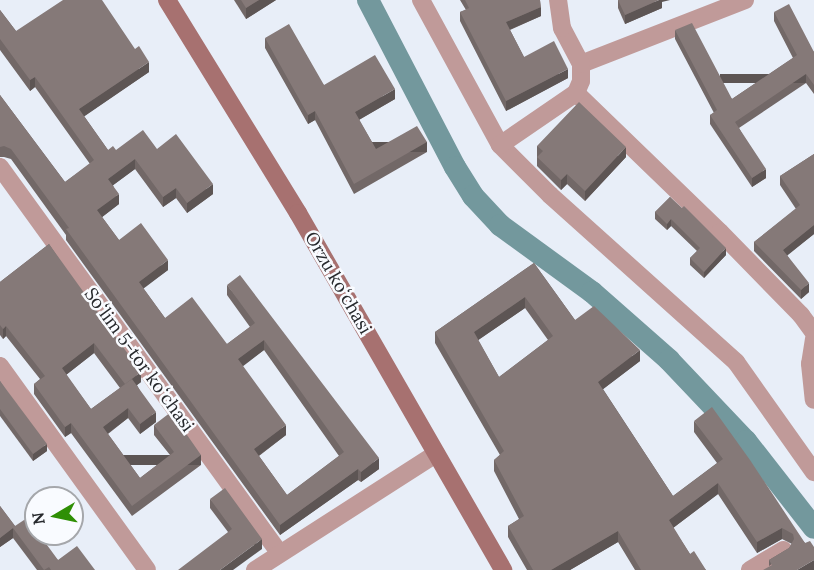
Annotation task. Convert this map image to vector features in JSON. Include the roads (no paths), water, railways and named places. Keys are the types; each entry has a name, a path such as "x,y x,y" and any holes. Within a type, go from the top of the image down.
{"street":[{"name":"Orzu koʻchasi","path":"167,0 298,213 503,570"},
{"path":"421,0 500,145 566,210 736,362 814,472"},
{"path":"500,145 576,93 581,81 580,64 562,28 558,0"},
{"path":"580,64 745,0"},
{"path":"576,93 720,232 801,315 814,333"},
{"name":"Soʻlim 5-tor koʻchasi","path":"0,167 279,553"},
{"path":"814,339 810,372 814,400"},
{"path":"0,366 147,570"},
{"path":"255,570 436,454"},
{"path":"750,570 783,550"}],"waterway":[{"path":"368,0 455,167 473,196 500,225 592,292 669,360 746,441 814,528"}]}
